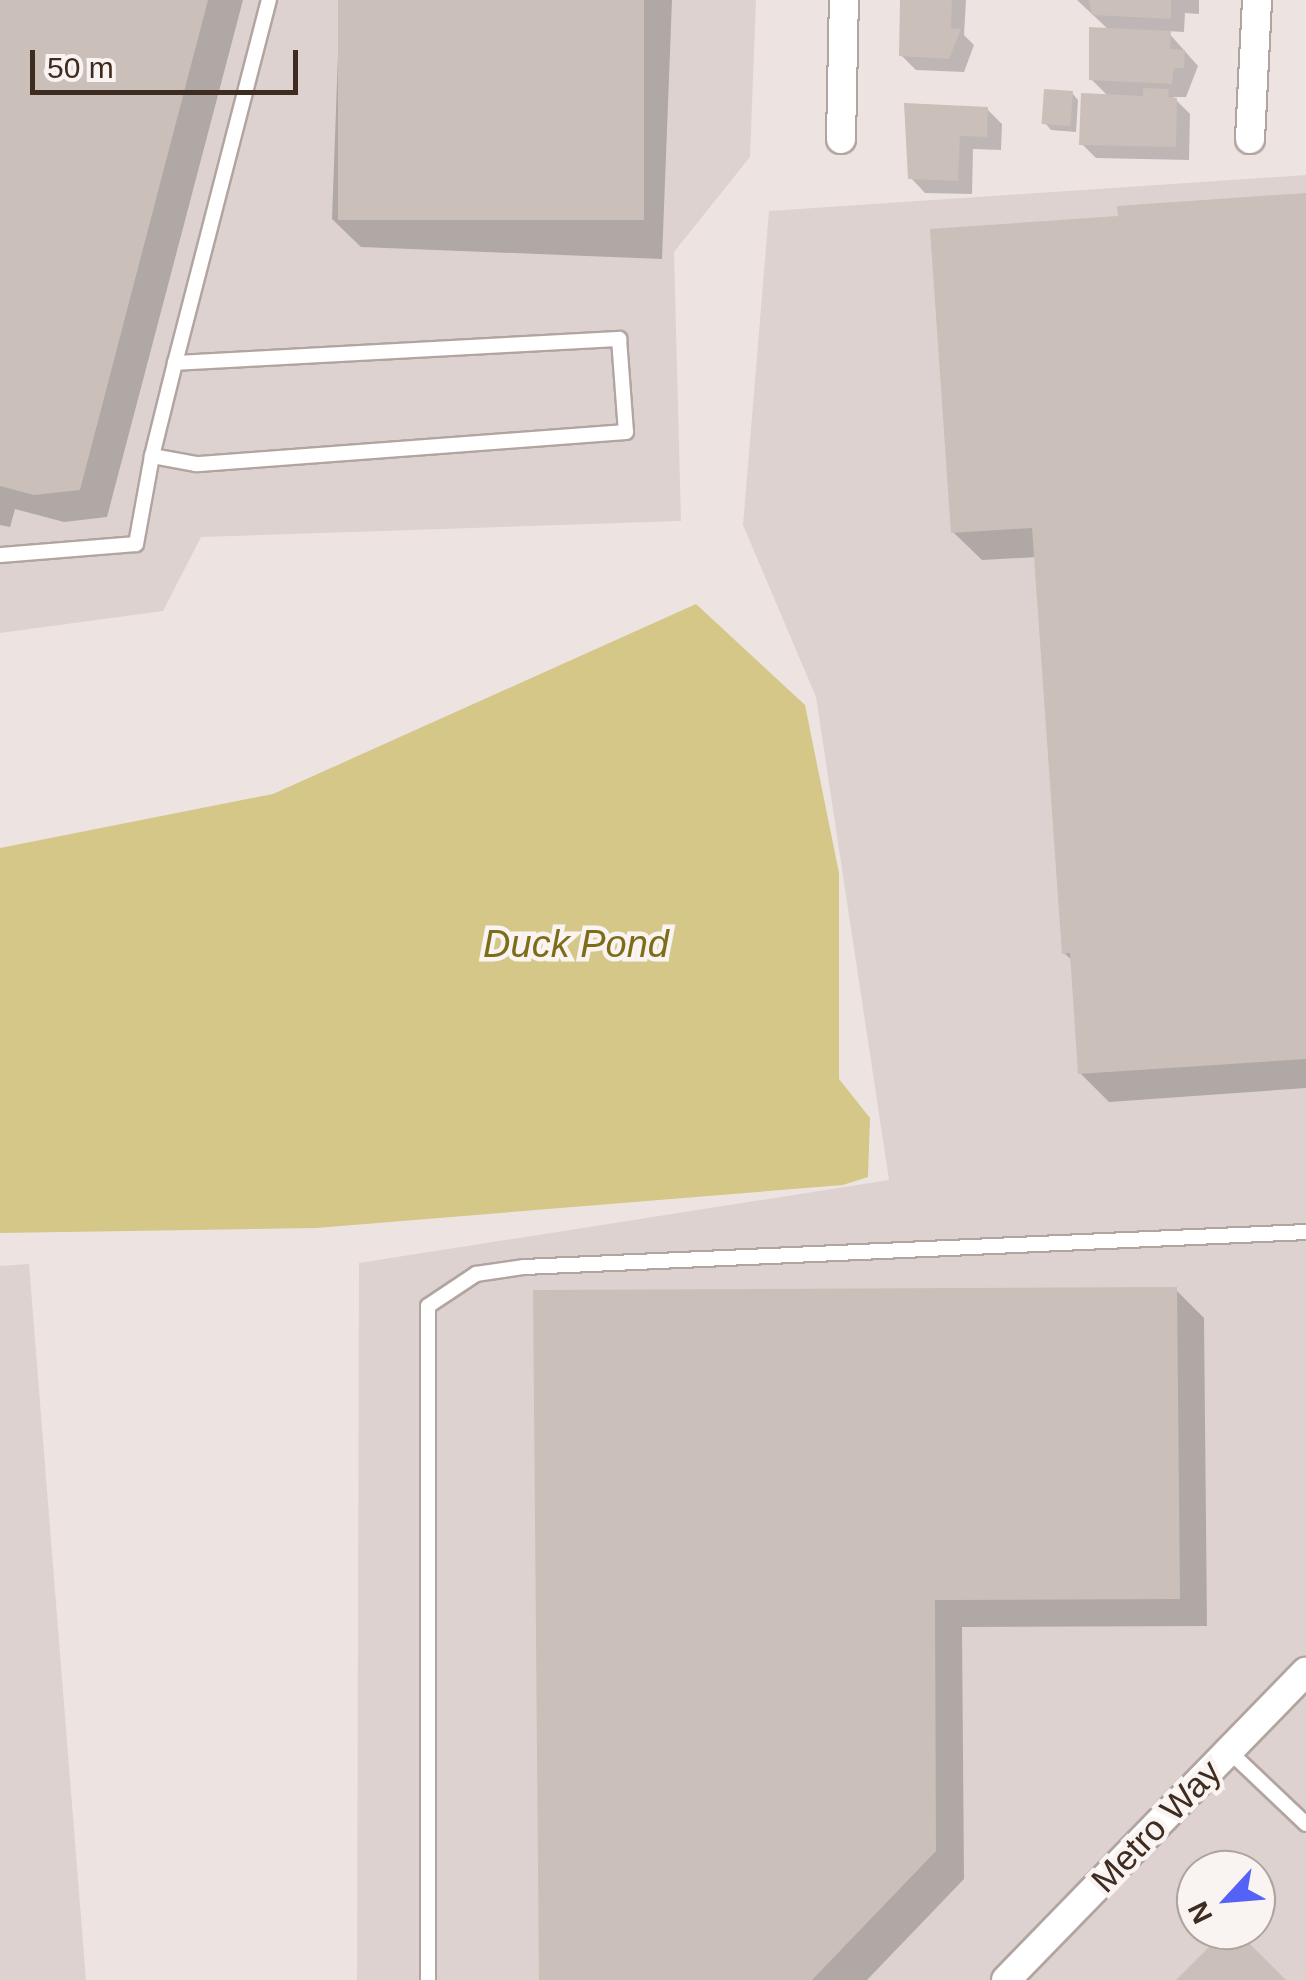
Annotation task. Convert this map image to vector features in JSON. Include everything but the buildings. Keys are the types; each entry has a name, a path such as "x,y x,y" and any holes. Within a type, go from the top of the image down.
{"street":[{"path":"841,139 844,0"},
{"path":"1250,138 1257,0"},
{"name":"Metro Way","path":"1006,1980 1304,1677"}],"lane":[{"path":"0,555 136,544 152,456 269,0"},
{"path":"152,456 196,464 626,432 619,340 209,366 175,363"},
{"path":"428,1980 428,1306 476,1274 524,1266 1306,1232"},
{"path":"1229,1750 1306,1824"}],"shaded area":[{"path":"0,0 756,0 750,157 674,252 681,521 201,537 163,611 0,633"},
{"path":"1306,175 1306,1980 357,1980 359,1263 889,1180 816,697 743,525 769,211"},
{"path":"29,1264 86,1980 0,1980 0,1266"}],"water":[{"name":"Duck Pond","path":"696,604 805,705 839,873 839,1079 870,1118 868,1177 843,1185 316,1228 0,1233 0,848 273,794"}]}
